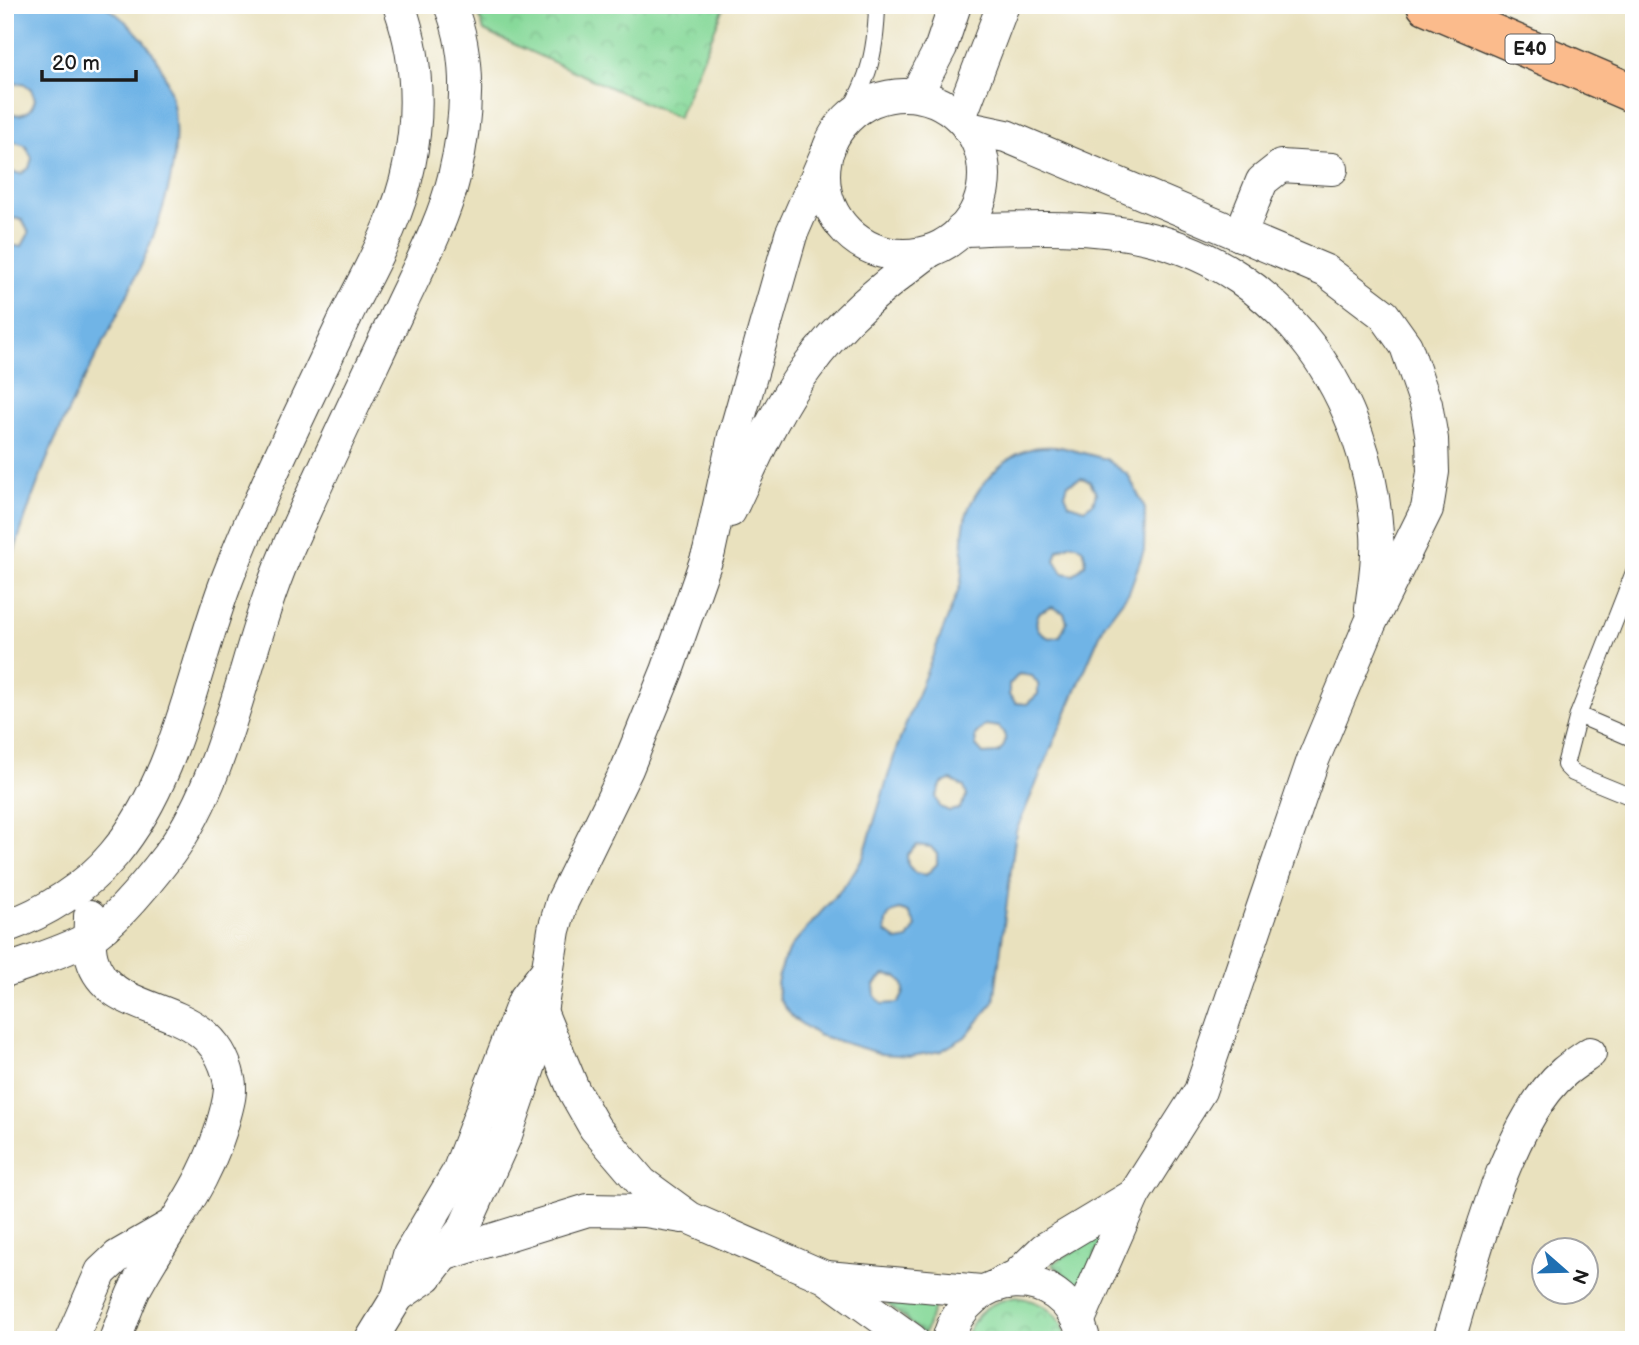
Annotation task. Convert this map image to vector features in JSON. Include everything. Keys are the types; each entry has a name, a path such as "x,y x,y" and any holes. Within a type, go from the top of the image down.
{"highway":[{"name":"E40","path":"1426,5 1634,94"}],"street":[{"path":"5,927 63,898 113,856 132,829 166,768 228,578 288,440 394,216 409,169 417,118 415,69 398,5"},
{"path":"5,971 90,937 149,878 171,851 196,807 217,758 268,598 418,268 454,178 463,122 464,64 450,5"},
{"path":"916,94 941,47 955,5"},
{"path":"398,1296 427,1276 464,1228 506,1135 535,1050 562,902 627,769 667,671 709,552 778,414 804,370 837,329 879,289 961,230 974,212 982,191 983,169 979,148 964,122 1003,5"},
{"path":"709,552 734,436 791,235 834,139 857,110 880,99 916,94 964,122 1006,136 1326,271 1356,291 1384,315 1406,346 1417,372 1432,439 1433,472 1427,509 1370,624 1313,760 1200,1091 1134,1195 1082,1330"},
{"path":"834,139 824,174 827,200 839,222 857,241 880,252 904,256 930,251"},
{"path":"1240,235 1262,180 1280,166 1332,169"},
{"path":"1183,249 1196,217"},
{"path":"961,230 1066,229 1146,237 1183,249 1229,271 1261,292 1318,355 1342,395 1370,472 1378,538 1370,624"},
{"path":"378,250 418,268"},
{"path":"228,578 268,598"},
{"path":"90,876 90,937 95,966 112,988 195,1026 211,1038 230,1082 228,1105 217,1147 203,1179 137,1287 115,1340"},
{"path":"370,1340 398,1296 409,1255 458,1172 524,1000 548,969"},
{"path":"543,1016 574,1091 595,1128 642,1183 690,1218 825,1276 912,1340"},
{"path":"1449,1340 1481,1232 1512,1149 1543,1095 1563,1072 1590,1053"},
{"path":"948,1340 952,1323 964,1305 991,1287 1016,1276 1044,1249 1134,1195"},
{"path":"446,1254 588,1210 645,1211 690,1218"},
{"path":"71,1340 89,1295 102,1272 118,1256 160,1234 176,1220"},
{"path":"825,1276 991,1287 1024,1282 1046,1288 1065,1302 1082,1330"}],"lane":[{"path":"834,139 870,73 877,5"},
{"path":"1634,572 1578,715 1565,765 1573,773 1634,798"},
{"path":"1578,715 1634,739"}],"green space":[{"path":"476,5 725,5 678,118 484,31"},
{"path":"1106,1231 1080,1287 1052,1264"},
{"path":"1016,1297 1049,1310 1061,1322 1068,1340 964,1340 983,1310 997,1302"},
{"path":"884,1301 936,1302 924,1335"}],"water":[{"path":"5,5 104,5 149,48 171,97 175,150 164,206 143,262 56,438 32,499 5,583 5,321 14,306 11,296 5,292 5,246 22,246 29,233 22,219 5,218 5,170 21,174 29,168 32,158 25,145 15,142 5,147 5,108 14,114 23,114 30,109 35,99 31,89 23,83 12,84 5,90"},
{"path":"1061,447 1106,459 1128,475 1145,508 1144,550 1129,592 1104,625 1016,831 994,1002 965,1037 941,1051 911,1056 882,1054 818,1035 793,1018 779,999 777,983 782,963 793,944 846,884 863,858 897,747 960,586 964,526 972,501 988,478 1010,459 1034,448","holes":["1081,478 1090,481 1096,493 1093,503 1084,509 1069,504 1065,494 1068,484","1071,544 1081,548 1085,556 1085,564 1074,575 1063,573 1055,560 1058,550","1052,607 1064,613 1067,622 1060,636 1050,638 1042,634 1036,621 1039,613","1019,674 1032,676 1038,684 1038,694 1027,704 1016,703 1009,695 1009,685","985,725 999,727 1004,734 1005,744 998,753 983,754 976,746 975,735","951,780 964,787 967,796 959,809 949,811 940,807 936,797 942,783","917,845 931,847 937,854 937,864 926,875 915,873 908,865 907,855","900,910 909,913 916,926 908,939 898,941 886,932 886,921 890,915","884,975 898,977 904,987 902,997 897,1003 882,1004 875,996 874,985"]}]}
